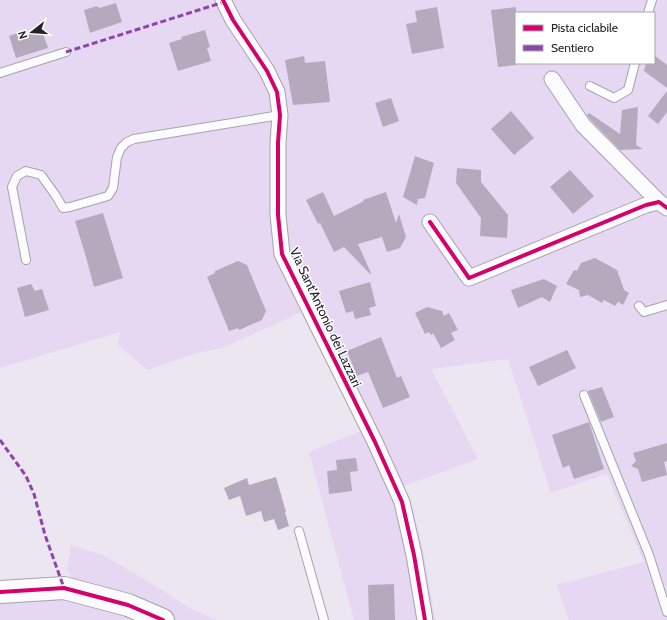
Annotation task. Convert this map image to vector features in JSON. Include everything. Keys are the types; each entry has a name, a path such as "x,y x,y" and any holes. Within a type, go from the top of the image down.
{"street":[{"name":"Via Sant'Antonio dei Lazzari","path":"224,0 233,20 267,71 277,92 280,116 278,144 278,215 282,254 375,442 402,502 414,555 425,620"},
{"path":"552,79 583,125 663,205"},
{"path":"430,222 469,278 646,205 663,205"},
{"path":"0,592 64,588 128,605 163,620"}],"lane":[{"path":"648,12 652,0"},
{"path":"0,74 66,52"},
{"path":"590,86 614,98 628,90 636,64"},
{"path":"26,260 12,187 17,176 26,171 41,175 63,208 70,207 108,196 114,188 117,157 121,148 127,142 134,139 280,116"},
{"path":"639,306 644,312 667,305"},
{"path":"584,395 649,555 667,612"},
{"path":"299,530 324,620"}],"shaded area":[{"path":"0,0 218,0 267,82 272,102 273,236 284,232 284,101 280,80 232,4 231,0 667,0 667,620 569,620 557,585 644,562 607,474 551,493 508,359 431,369 478,459 404,486 413,509 423,550 435,620 354,620 309,452 363,430 304,311 222,348 196,353 148,370 118,345 120,332 0,368"},
{"path":"71,545 103,555 191,609 218,620 0,620 0,599 44,597 84,601 67,569"}],"building":[{"path":"116,3 122,22 90,33 84,10 97,6 99,8"},
{"path":"437,7 444,48 412,54 406,24 417,22 415,11"},
{"path":"516,7 516,65 498,67 491,10"},
{"path":"41,28 48,48 16,58 9,36 23,31 24,34"},
{"path":"205,30 210,47 207,48 211,61 178,71 169,43 182,39 181,37"},
{"path":"304,56 305,63 325,61 330,102 293,105 285,60"},
{"path":"655,56 667,65 667,88 644,71 646,64 655,64"},
{"path":"667,91 667,112 658,124 648,116"},
{"path":"391,98 399,121 383,127 375,103"},
{"path":"638,107 636,145 643,149 620,150 587,115 589,113 620,134 622,110"},
{"path":"511,111 534,138 514,155 491,129"},
{"path":"415,156 434,163 425,198 418,199 417,205 403,197"},
{"path":"457,168 481,170 481,182 508,215 507,238 480,236 481,218 456,183"},
{"path":"570,170 594,196 573,214 550,187"},
{"path":"323,192 334,216 364,201 363,200 386,192 396,223 399,214 406,237 400,248 387,252 382,237 358,244 371,273 370,274 344,247 334,252 320,223 318,224 306,200"},
{"path":"103,213 123,278 94,287 75,221"},
{"path":"595,258 617,270 624,290 629,293 623,305 618,302 615,306 604,300 602,303 588,295 580,297 579,290 566,284 574,270 577,271 581,263"},
{"path":"238,261 247,265 266,311 262,320 239,330 238,328 229,331 207,277 215,273 215,271"},
{"path":"544,279 557,286 550,302 542,297 518,308 511,290"},
{"path":"370,282 376,306 369,308 371,315 355,319 353,311 346,313 339,291"},
{"path":"31,284 35,291 42,289 49,310 25,317 17,288"},
{"path":"427,307 442,311 444,316 449,313 458,330 451,333 455,340 441,348 433,333 431,335 429,332 425,334 415,313"},
{"path":"381,337 397,378 401,376 410,397 383,408 368,372 357,376 347,351"},
{"path":"567,350 576,368 538,386 529,367"},
{"path":"602,387 614,417 601,422 588,391"},
{"path":"589,422 604,469 574,479 569,465 563,468 552,435"},
{"path":"667,443 667,461 664,462 667,475 642,482 638,469 631,466 636,461 633,453"},
{"path":"356,458 358,471 350,472 352,491 329,494 327,471 337,470 336,460"},
{"path":"276,477 289,526 278,530 274,519 264,522 261,511 246,516 240,496 229,500 224,488 247,478 249,485"},
{"path":"394,584 395,620 369,620 368,585"}],"marked path":[{"path":"66,52 224,2"},
{"path":"0,440 26,476 34,494 45,535 64,588"}],"cycle path":[{"path":"223,0 233,20 267,71 277,92 280,115 278,143 278,215 282,254 375,442 402,502 414,555 425,620"},
{"path":"430,222 469,278 646,205 659,202 667,208"},
{"path":"0,592 64,588 128,605 163,620"}]}
